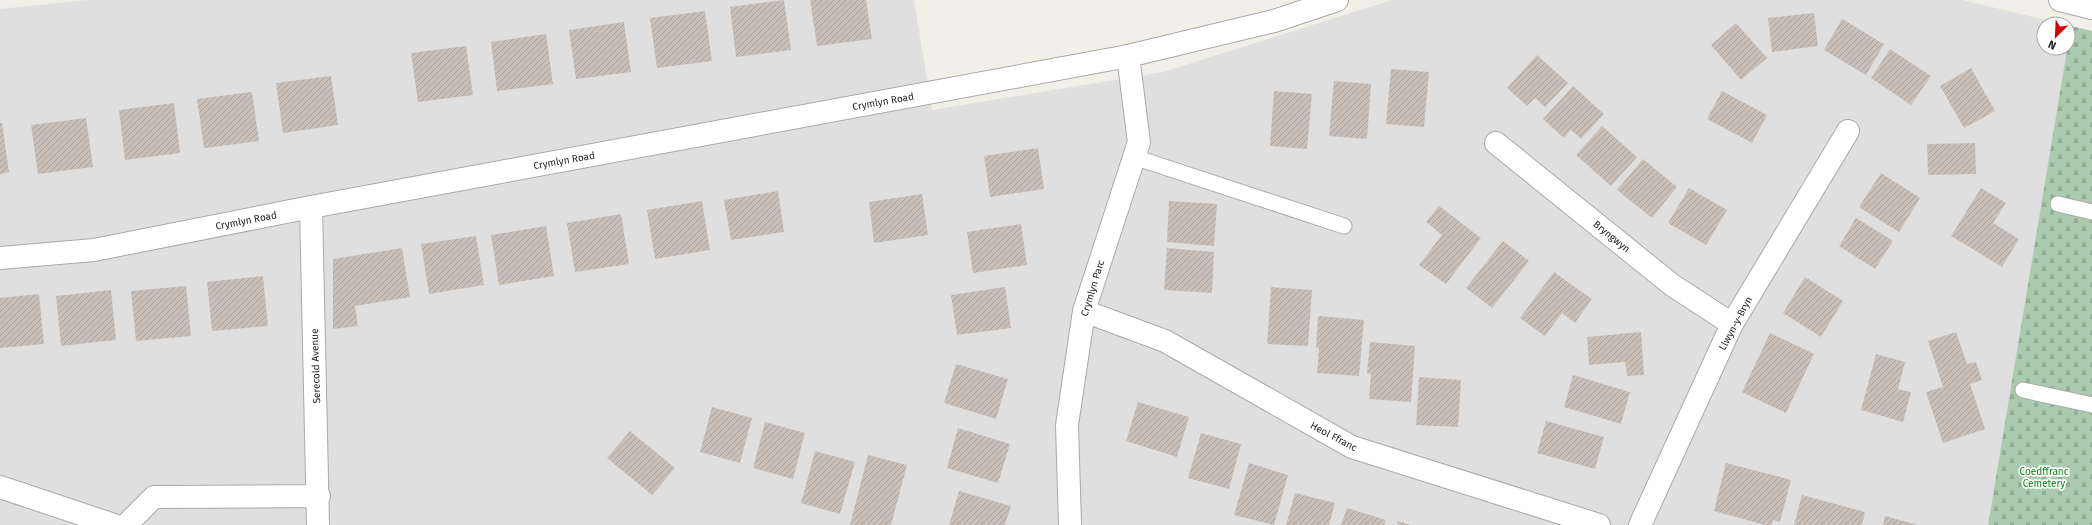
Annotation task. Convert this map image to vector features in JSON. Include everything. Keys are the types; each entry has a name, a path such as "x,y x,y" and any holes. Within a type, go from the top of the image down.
{"street":[{"name":"Crymlyn Road","path":"0,258 94,250 311,207 1128,56 1274,21 1337,0"},
{"path":"2060,0 2092,8"},
{"name":"Crymlyn Parc","path":"1070,525 1067,425 1084,311 1139,142 1128,56"},
{"name":"Llwyn-y-Bryn","path":"1640,525 1732,324 1848,131"},
{"name":"Bryngwyn","path":"1496,143 1672,285 1732,324"},
{"name":"Serecold Avenue","path":"311,207 319,496 318,525"},
{"name":"Heol Ffranc","path":"1084,311 1165,341 1352,447 1599,525"},
{"path":"0,487 114,525"},
{"path":"126,525 154,497 319,496"}],"lane":[{"path":"1134,157 1344,226"},
{"path":"2058,204 2092,212"},
{"path":"2023,390 2092,405"}],"shaded area":[{"path":"88,0 914,0 932,110 1163,72 1392,0 1962,0 2036,18 2036,56 2067,56 1988,525 0,525 0,9"}],"green space":[{"name":"Coedffranc Cemetery","path":"2076,27 2092,31 2092,525 1988,525 2066,56 2076,56"}],"building":[{"path":"784,0 791,50 736,57 730,7"},
{"path":"810,0 866,0 872,39 817,46"},
{"path":"705,11 712,61 657,68 650,18"},
{"path":"1814,13 1818,46 1772,52 1768,18"},
{"path":"1842,19 1884,44 1866,75 1824,50"},
{"path":"624,22 631,72 576,79 569,30"},
{"path":"1736,23 1767,58 1741,80 1711,45"},
{"path":"546,34 553,84 497,91 491,42"},
{"path":"466,46 473,95 418,102 411,53"},
{"path":"1890,49 1931,76 1911,105 1871,78"},
{"path":"1537,55 1568,83 1545,107 1535,98 1527,106 1507,88"},
{"path":"1971,68 1995,111 1964,128 1940,86"},
{"path":"1391,69 1429,72 1424,127 1386,124"},
{"path":"331,76 338,125 283,133 276,83"},
{"path":"1334,81 1371,84 1367,139 1329,136"},
{"path":"1573,86 1604,114 1581,139 1571,130 1564,138 1543,119"},
{"path":"1274,91 1312,94 1307,149 1270,146"},
{"path":"1722,91 1767,115 1752,143 1707,119"},
{"path":"252,92 259,141 204,148 197,99"},
{"path":"174,103 180,153 125,160 119,110"},
{"path":"86,118 93,167 38,174 31,125"},
{"path":"0,123 2,123 9,172 0,174"},
{"path":"1602,126 1637,157 1611,186 1576,155"},
{"path":"1975,143 1976,174 1928,175 1927,144"},
{"path":"1038,148 1044,189 990,197 984,156"},
{"path":"1643,159 1677,187 1652,218 1617,190"},
{"path":"1881,173 1920,198 1899,232 1859,207"},
{"path":"1689,188 1727,210 1706,245 1668,223"},
{"path":"1981,188 2006,203 1993,223 2019,239 2002,267 1951,236"},
{"path":"778,191 784,232 731,240 724,200"},
{"path":"922,194 928,235 874,243 869,202"},
{"path":"702,201 710,250 655,259 647,210"},
{"path":"1169,201 1217,204 1214,246 1167,242"},
{"path":"1439,206 1481,238 1446,284 1419,265 1442,235 1426,222"},
{"path":"621,214 629,264 575,272 567,223"},
{"path":"1856,218 1893,241 1875,269 1839,246"},
{"path":"1021,224 1027,265 973,273 967,232"},
{"path":"546,226 554,276 499,285 491,235"},
{"path":"476,236 484,285 429,294 421,244"},
{"path":"1503,241 1529,261 1492,308 1466,288"},
{"path":"402,248 410,297 355,306 358,326 333,329 333,259"},
{"path":"1167,248 1214,252 1212,293 1164,290"},
{"path":"1554,272 1592,299 1575,323 1562,313 1545,336 1520,318"},
{"path":"263,276 268,326 212,331 207,282"},
{"path":"1805,277 1843,301 1821,337 1783,313"},
{"path":"186,286 191,336 136,341 131,291"},
{"path":"1005,287 1011,328 957,335 951,295"},
{"path":"1271,287 1312,290 1308,346 1267,344"},
{"path":"111,290 116,340 61,346 56,296"},
{"path":"39,294 44,344 0,348 0,298"},
{"path":"1318,316 1364,320 1359,376 1317,373 1319,348 1316,348"},
{"path":"1641,332 1644,375 1627,376 1625,362 1589,365 1587,337"},
{"path":"1956,332 1967,364 1976,362 1982,380 1970,384 1985,429 1943,443 1926,392 1943,387 1928,341"},
{"path":"1770,333 1814,354 1786,413 1742,392"},
{"path":"1370,342 1415,346 1411,402 1369,399 1371,374 1367,373"},
{"path":"1876,354 1905,362 1898,389 1911,392 1903,422 1861,410"},
{"path":"956,364 1008,379 996,419 944,403"},
{"path":"1573,375 1630,392 1621,424 1564,407"},
{"path":"1419,377 1461,380 1458,427 1416,425"},
{"path":"1138,402 1189,417 1177,457 1126,441"},
{"path":"712,407 752,418 740,463 700,452"},
{"path":"1546,421 1604,437 1595,469 1537,453"},
{"path":"765,422 805,433 793,479 753,468"},
{"path":"958,428 1010,444 998,483 947,468"},
{"path":"630,431 675,468 652,495 607,458"},
{"path":"1201,433 1241,444 1229,489 1188,478"},
{"path":"815,451 855,462 840,514 801,503"},
{"path":"868,455 907,465 891,525 850,525"},
{"path":"1249,463 1288,475 1274,525 1234,515"},
{"path":"1726,463 1791,480 1780,522 1773,520 1772,525 1765,525 1714,511"},
{"path":"959,491 1011,506 1005,525 949,525"},
{"path":"1295,493 1335,503 1329,525 1286,525"},
{"path":"1802,495 1865,512 1862,525 1794,525"},
{"path":"1347,508 1386,520 1384,525 1341,525"},
{"path":"1885,516 1918,525 1883,525"},
{"path":"1398,521 1411,525 1397,525"}]}
